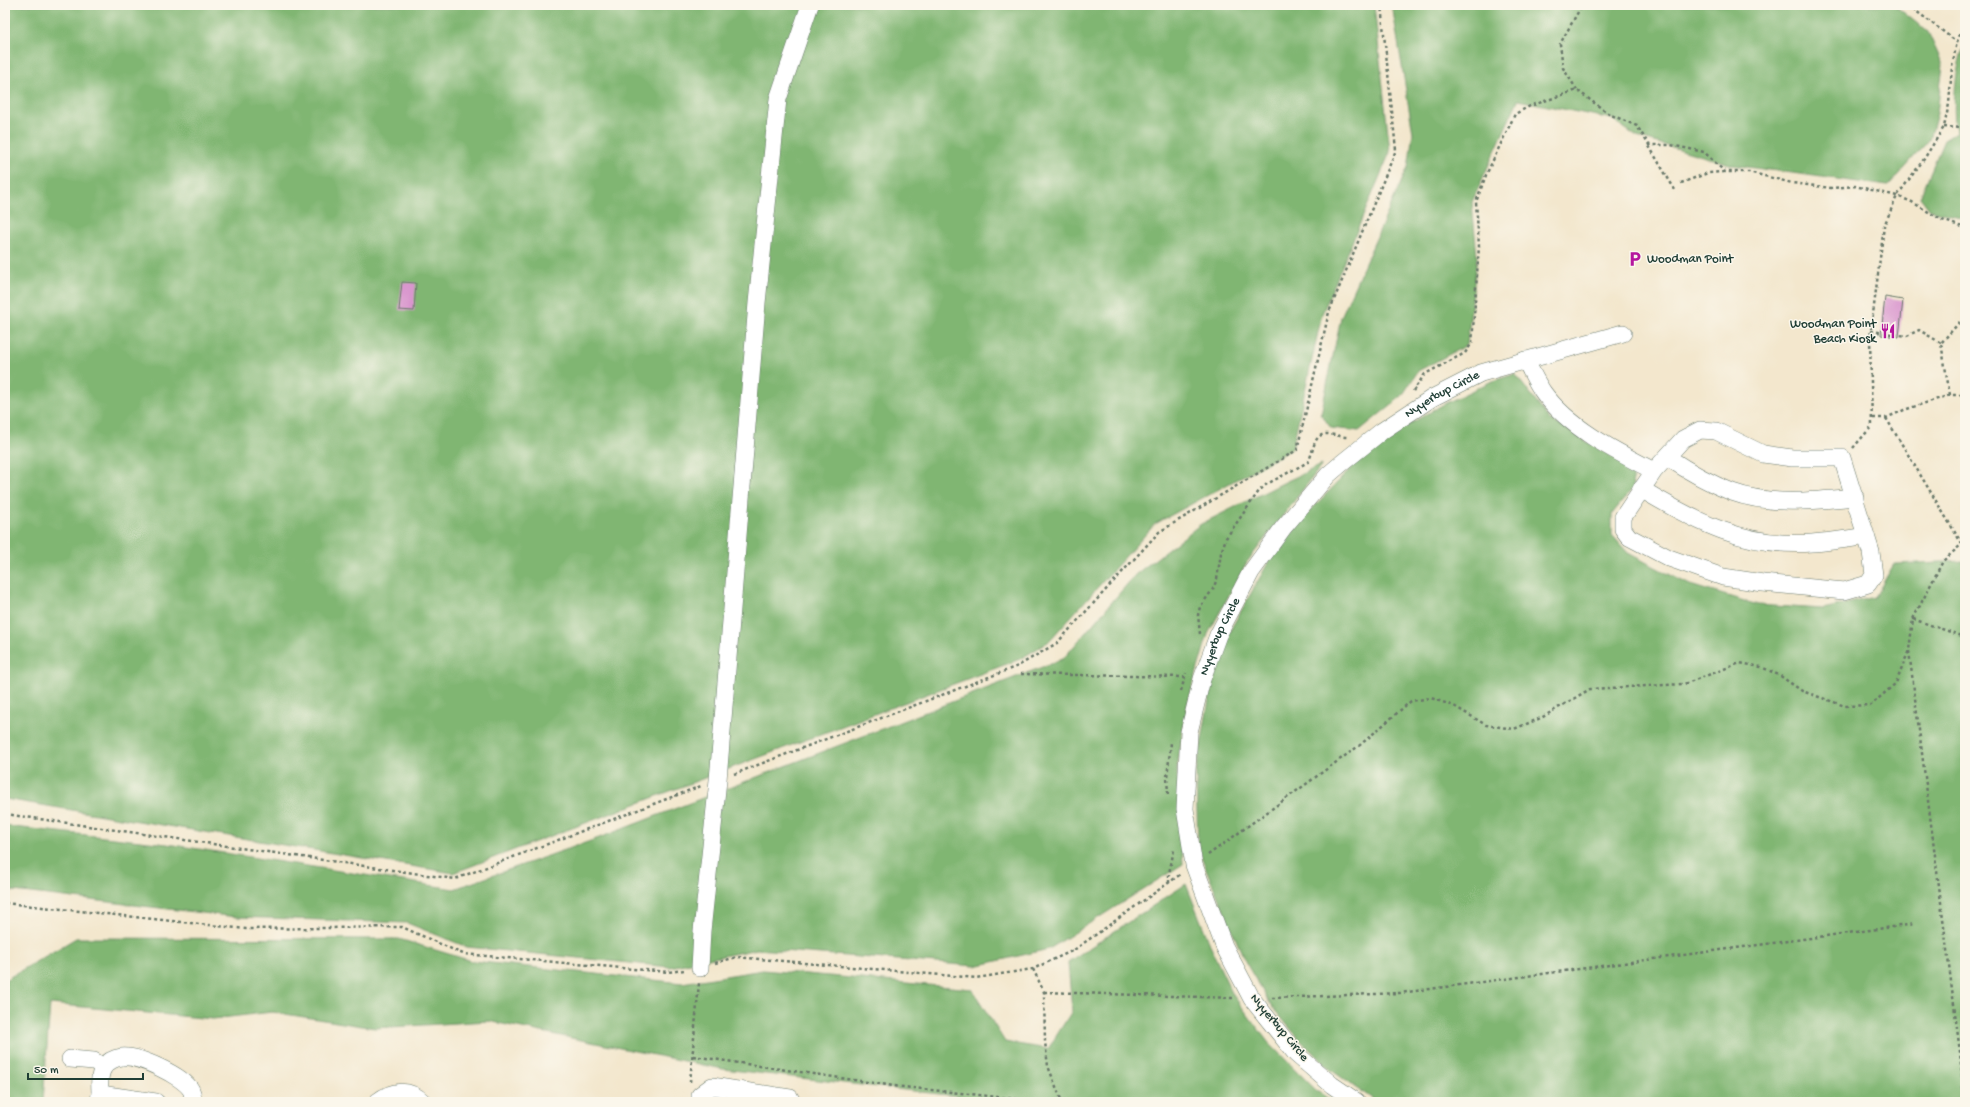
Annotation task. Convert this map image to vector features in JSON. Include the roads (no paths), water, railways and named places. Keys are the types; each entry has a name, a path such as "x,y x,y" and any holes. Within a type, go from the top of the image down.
{"street":[{"path":"700,968 702,931 718,780 757,303 778,99 810,5"},
{"name":"Nyyerbup Circle","path":"1357,1102 1332,1085 1296,1054 1252,999 1224,946 1194,865 1185,808 1189,732 1201,681 1218,635 1251,572 1283,528 1328,475 1382,431 1432,398 1481,373 1623,333"},
{"path":"1525,360 1543,392 1562,413 1608,447 1654,471"},
{"path":"1700,430 1716,431 1763,454 1792,458 1842,458 1871,552 1874,575 1868,584 1844,591 1763,584 1723,577 1669,558 1629,537 1623,529 1624,517 1640,489 1654,471 1683,439 1700,430"},
{"path":"1667,457 1695,476 1733,492 1770,500 1810,501 1855,497"},
{"path":"1640,489 1686,516 1730,534 1769,542 1811,544 1866,536"},
{"path":"156,1102 99,1098 100,1078 103,1067 111,1060 124,1056 159,1066 190,1089 193,1097 192,1102"},
{"path":"70,1059 94,1061 103,1067"},
{"path":"700,1102 700,1095 712,1086 790,1098 792,1102"},
{"path":"377,1102 386,1095 397,1092 410,1092 423,1102"}],"place":[{"name":"Woodman Point","path":"1635,259"},
{"name":"Woodman Point Beach Kiosk","path":"1888,331"}]}
